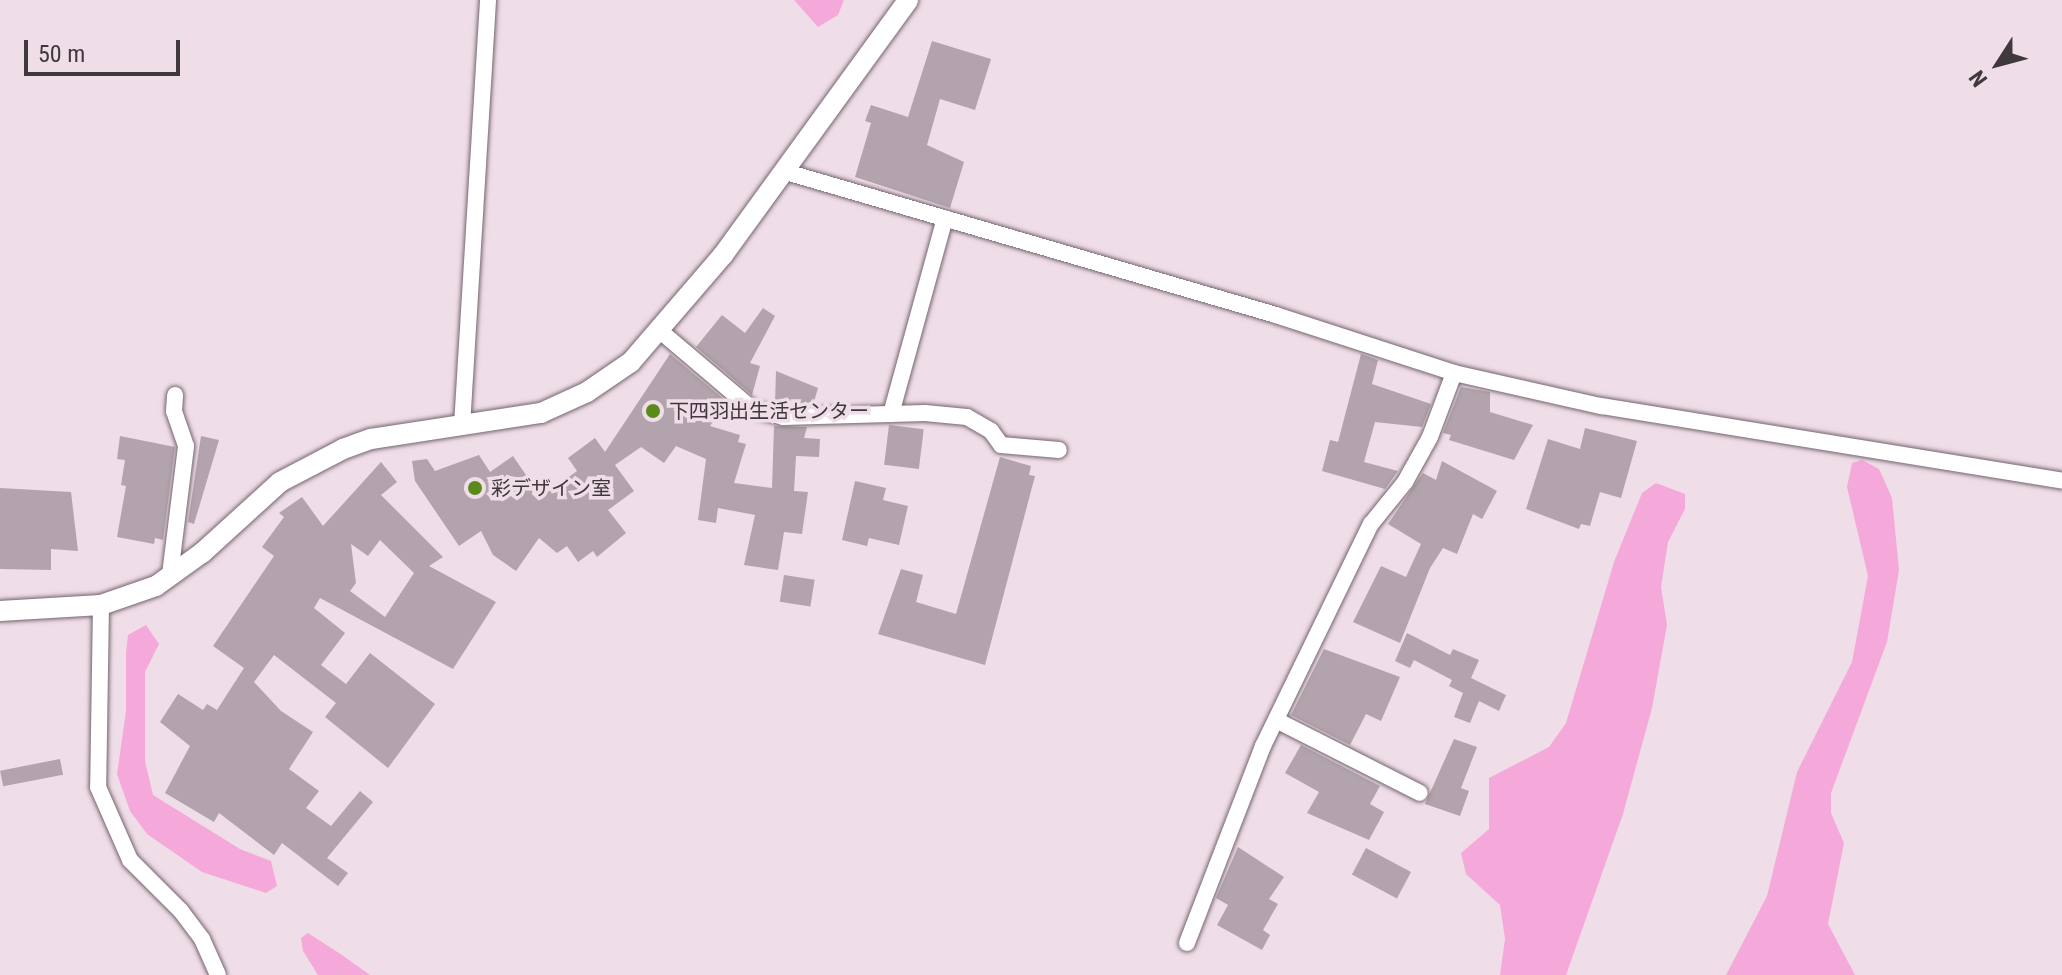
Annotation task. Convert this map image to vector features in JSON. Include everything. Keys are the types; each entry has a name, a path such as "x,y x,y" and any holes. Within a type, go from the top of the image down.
{"street":[{"path":"462,426 488,0"},
{"path":"0,611 101,605 170,575 280,482 319,459 371,439 541,413 587,392 631,362 659,330 786,172 908,0"},
{"path":"786,172 1454,373 1601,406 2062,481"},
{"path":"891,414 945,218"},
{"path":"659,330 752,409 783,417 891,414 967,417 991,431 1001,445 1059,450"},
{"path":"1187,943 1276,720 1371,524 1405,482 1430,437 1454,373"},
{"path":"170,575 186,446 174,411 175,395"},
{"path":"101,605 98,787 130,860 181,911 202,939 218,975"},
{"path":"1276,720 1420,793"}],"shaded area":[{"path":"794,0 844,0 838,15 818,27"},
{"path":"1862,460 1879,469 1892,498 1899,570 1887,642 1831,793 1831,813 1844,843 1828,924 1855,975 1726,975 1767,896 1797,772 1852,662 1868,576 1847,487 1852,463"},
{"path":"1656,483 1685,494 1685,509 1668,542 1661,587 1667,625 1652,708 1623,814 1566,975 1500,975 1505,939 1500,905 1466,874 1461,853 1489,829 1489,778 1549,747 1566,723 1614,562 1642,493"},
{"path":"146,625 159,644 145,672 145,761 153,795 240,849 271,861 277,886 266,893 202,872 147,834 130,811 117,774 126,711 126,653 128,635"},
{"path":"308,933 370,975 318,975 303,951 301,938"}],"building":[{"path":"932,41 991,59 975,110 940,99 927,145 964,162 950,208 855,177 871,123 865,121 871,105 908,117"},
{"path":"763,308 775,316 750,363 760,366 752,395 696,347 722,315 745,333"},
{"path":"670,354 727,402 710,426 740,435 738,442 746,444 734,483 772,488 774,426 807,427 804,438 820,439 819,457 796,456 794,491 808,492 802,534 784,532 778,570 744,565 755,515 718,508 716,523 698,520 706,459 676,446 664,463 641,447 615,465 634,491 608,510 626,533 597,557 593,551 578,562 567,546 557,553 539,538 516,571 493,555 481,531 459,546 415,481 412,461 427,459 435,471 479,455 490,472 513,456 541,497 577,471 568,458 595,438 605,452"},
{"path":"1361,354 1378,360 1372,384 1431,404 1422,427 1375,422 1364,462 1398,471 1385,489 1322,471 1330,440 1338,442"},
{"path":"776,371 818,388 813,405 775,404"},
{"path":"1461,387 1490,392 1490,412 1533,425 1514,460 1449,440 1451,435 1443,433"},
{"path":"889,425 924,429 919,469 884,465"},
{"path":"1585,428 1637,441 1621,498 1600,492 1590,526 1581,524 1579,529 1526,509 1548,439 1580,449"},
{"path":"120,436 175,447 163,540 155,538 154,544 117,537 126,486 121,485 125,460 117,459"},
{"path":"201,436 219,440 194,524 188,522"},
{"path":"1000,457 1031,466 1029,475 1035,476 985,665 878,634 901,569 923,575 916,602 956,614"},
{"path":"1442,461 1497,491 1482,519 1473,514 1457,554 1443,548 1430,568 1400,643 1353,622 1381,566 1406,577 1421,544 1388,524 1423,473 1436,480"},
{"path":"381,462 397,482 381,495 443,557 429,566 496,602 453,669 320,598 314,608 345,633 321,665 346,684 370,653 435,704 388,768 325,717 336,703 274,655 254,682 281,711 313,732 289,769 319,791 306,808 331,826 360,791 373,802 327,858 348,873 338,886 282,843 274,855 219,813 214,822 165,793 190,746 160,722 178,694 203,710 207,704 217,710 244,668 213,646 274,556 262,547 284,517 279,513 302,497 323,526","holes":["380,540 414,573 385,617 350,591 356,583 351,544 368,556"]},
{"path":"855,481 886,488 883,500 908,506 899,545 869,538 867,546 842,540"},
{"path":"0,488 71,492 78,551 51,549 51,570 0,569"},
{"path":"784,575 815,580 810,607 780,602"},
{"path":"1407,633 1450,655 1453,649 1479,660 1471,678 1506,695 1499,711 1479,701 1470,723 1454,717 1463,693 1449,686 1452,680 1414,660 1410,668 1395,661"},
{"path":"1324,649 1400,677 1381,721 1366,714 1350,745 1291,715"},
{"path":"1454,739 1477,747 1461,788 1469,791 1460,816 1425,804"},
{"path":"1301,745 1380,786 1370,804 1384,812 1369,840 1307,813 1319,792 1285,773"},
{"path":"60,759 63,775 3,786 0,771"},
{"path":"1238,847 1284,877 1269,899 1278,904 1263,930 1270,935 1262,950 1217,925 1228,905 1216,898"},
{"path":"1366,848 1411,872 1397,898 1352,874"}],"place":[{"name":"下四羽出生活センター","path":"653,411"},
{"name":"彩デザイン室","path":"475,488"}]}
